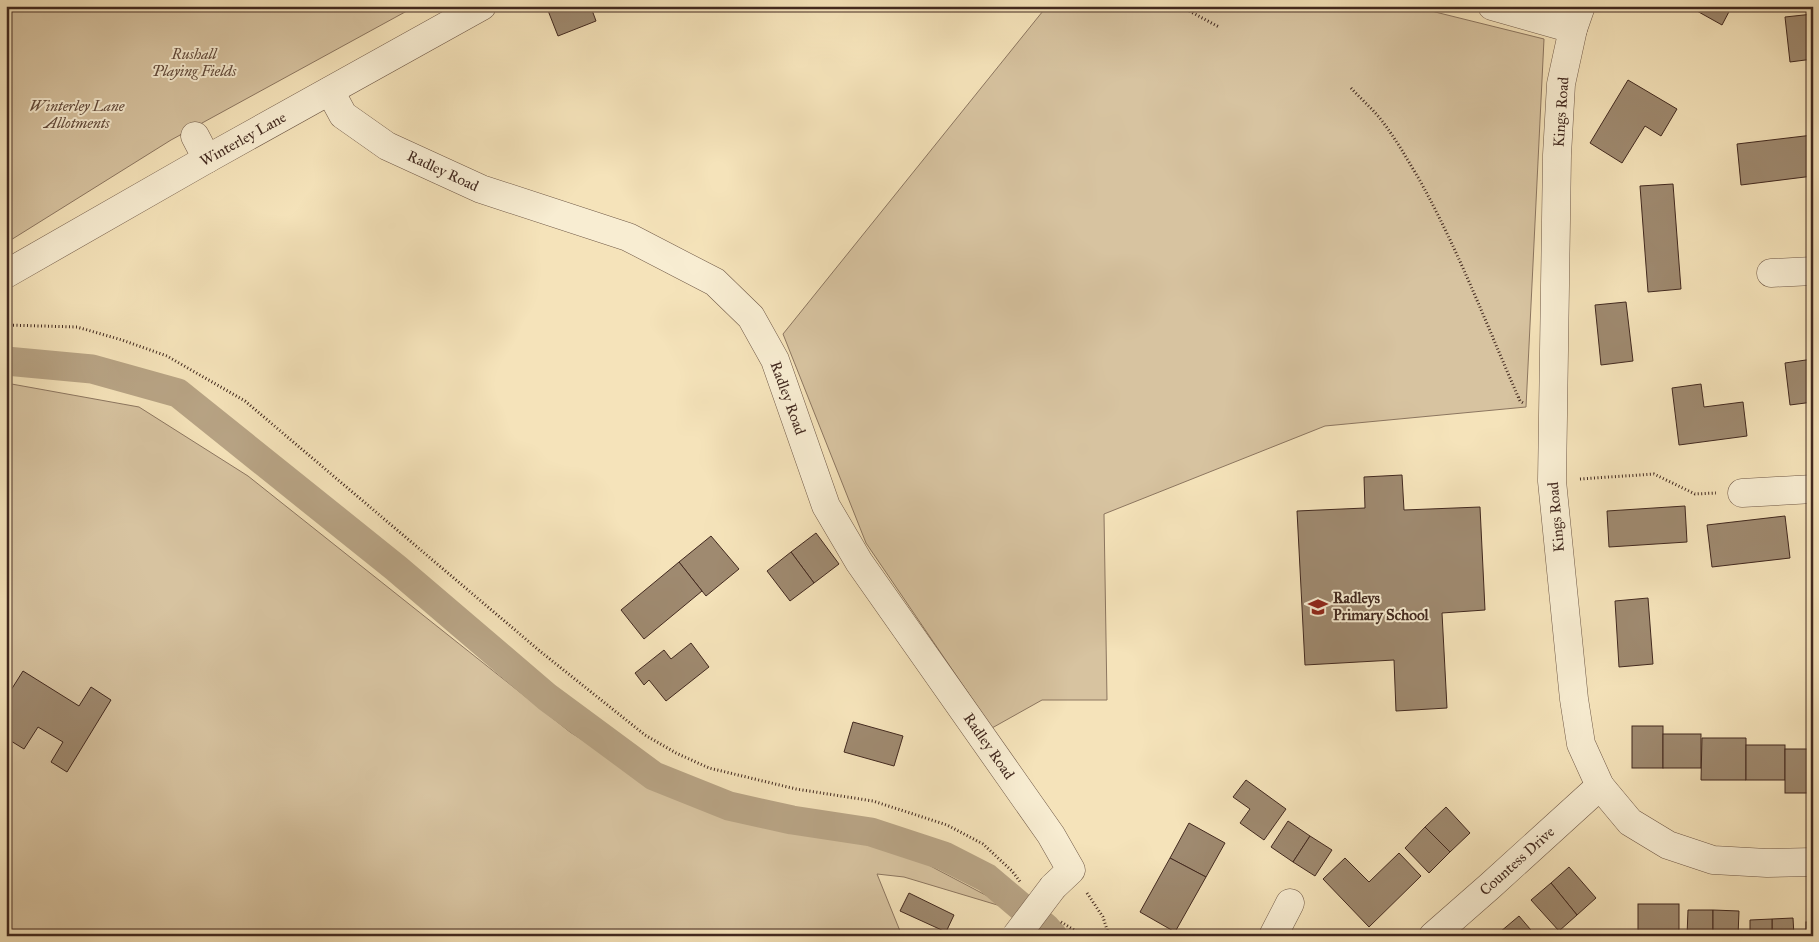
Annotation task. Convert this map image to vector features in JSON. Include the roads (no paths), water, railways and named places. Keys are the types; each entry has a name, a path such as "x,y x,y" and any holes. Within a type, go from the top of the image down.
{"street":[{"name":"Winterley Lane","path":"6,274 201,148 330,91 482,6"},
{"path":"1492,6 1577,18"},
{"name":"Kings Road","path":"1577,18 1561,84 1557,165 1552,481 1574,699 1581,744 1600,786 1630,822 1668,845 1713,860 1767,863 1813,862"},
{"name":"Radley Road","path":"330,91 344,115 387,146 481,190 628,238 715,282 751,317 775,360 826,506 859,562 1051,834 1062,878 1016,936"},
{"path":"1771,273 1813,271"},
{"path":"1742,493 1813,489"},
{"name":"Countess Drive","path":"1433,936 1600,786"},
{"path":"1277,935 1290,903"}],"waterway":[{"path":"6,361 92,369 178,393 396,568 547,697 654,776 729,806 792,820 871,832 944,856 987,878 1053,936"}],"place":[{"name":"Radleys Primary School","path":"1318,607"}],"park label":[{"name":"Rushall Playing Fields","path":"194,62"},
{"name":"Winterley Lane Allotments","path":"77,114"}]}
